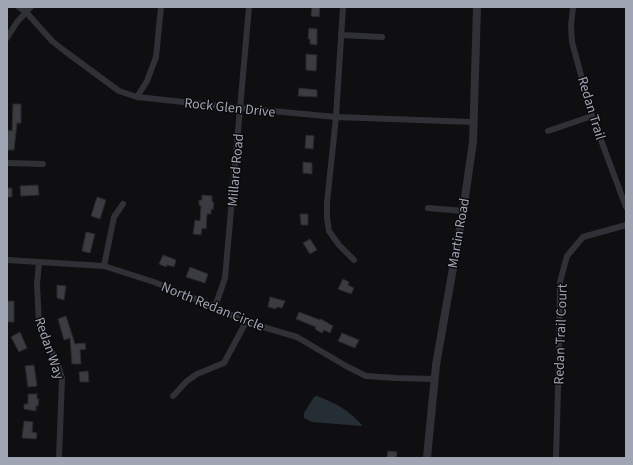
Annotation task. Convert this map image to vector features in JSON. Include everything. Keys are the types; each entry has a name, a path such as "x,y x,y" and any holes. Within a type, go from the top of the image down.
{"street":[{"name":"Rock Glen Drive","path":"18,7 26,12 52,41 66,52 119,91 137,97 336,117 473,122"},
{"path":"7,38 16,22 31,7"},
{"path":"137,97 147,81 156,57 160,7"},
{"name":"Millard Road","path":"215,307 225,278 249,7"},
{"path":"343,7 336,117 327,203 327,218 329,231 339,245 354,260"},
{"name":"Martin Road","path":"427,458 434,379 473,142 477,7"},
{"name":"Redan Trail","path":"573,7 571,26 572,42 592,116 626,207"},
{"path":"341,35 382,37"},
{"path":"548,131 592,116"},
{"path":"7,163 43,164"},
{"path":"104,266 114,216 123,204"},
{"path":"428,208 463,210"},
{"name":"Redan Trail Court","path":"556,458 560,282 567,256 584,237 626,225"},
{"name":"North Redan Circle","path":"7,260 104,266 154,282 215,307 246,322 297,337 366,376 434,379"},
{"name":"Redan Way","path":"39,263 37,284 39,323 43,336 57,362 62,378 60,458"},
{"path":"173,396 187,381 197,374 224,364 246,322"}],"shaded area":[{"path":"317,396 330,401 352,415 362,426 312,422 304,418 304,413 314,397"}],"building":[{"path":"312,7 320,7 319,17 311,16"},
{"path":"309,28 317,29 317,45 310,44 310,39 308,39"},
{"path":"306,54 317,55 316,71 306,70"},
{"path":"299,88 317,90 317,97 298,96"},
{"path":"13,104 21,104 21,123 17,123 14,150 7,150 8,130 12,131"},
{"path":"306,135 314,136 313,149 305,148"},
{"path":"303,162 312,163 312,174 303,173"},
{"path":"38,185 39,195 21,196 20,186"},
{"path":"7,188 12,188 12,197 7,197"},
{"path":"202,195 212,196 212,202 214,202 213,210 211,209 211,214 207,214 206,229 202,228 201,235 193,234 195,220 200,221 201,206 199,205 199,200 202,200"},
{"path":"97,197 106,200 100,219 91,216"},
{"path":"300,214 308,214 308,225 301,225"},
{"path":"86,232 95,234 90,253 82,251"},
{"path":"310,239 317,250 310,254 303,243"},
{"path":"163,255 176,260 174,267 167,265 166,267 159,264"},
{"path":"190,267 208,274 205,283 186,277"},
{"path":"343,279 349,282 348,285 354,288 351,294 338,289"},
{"path":"57,285 66,286 64,300 57,298"},
{"path":"270,297 285,301 282,308 277,307 276,309 268,307"},
{"path":"7,301 14,301 14,322 7,322"},
{"path":"299,312 320,320 321,319 333,326 330,333 324,330 322,333 315,329 316,327 296,319"},
{"path":"66,316 75,344 85,343 86,349 80,350 81,364 72,364 70,338 64,340 58,319"},
{"path":"20,332 27,348 19,352 11,337"},
{"path":"342,333 359,340 355,348 338,341"},
{"path":"34,365 37,386 28,387 25,366"},
{"path":"88,371 89,382 80,382 79,372"},
{"path":"28,394 37,394 37,399 39,399 38,406 36,406 36,411 24,409 24,404 28,404"},
{"path":"24,421 33,422 32,432 37,433 36,439 22,438"},
{"path":"388,451 397,452 396,458 387,458"}]}
